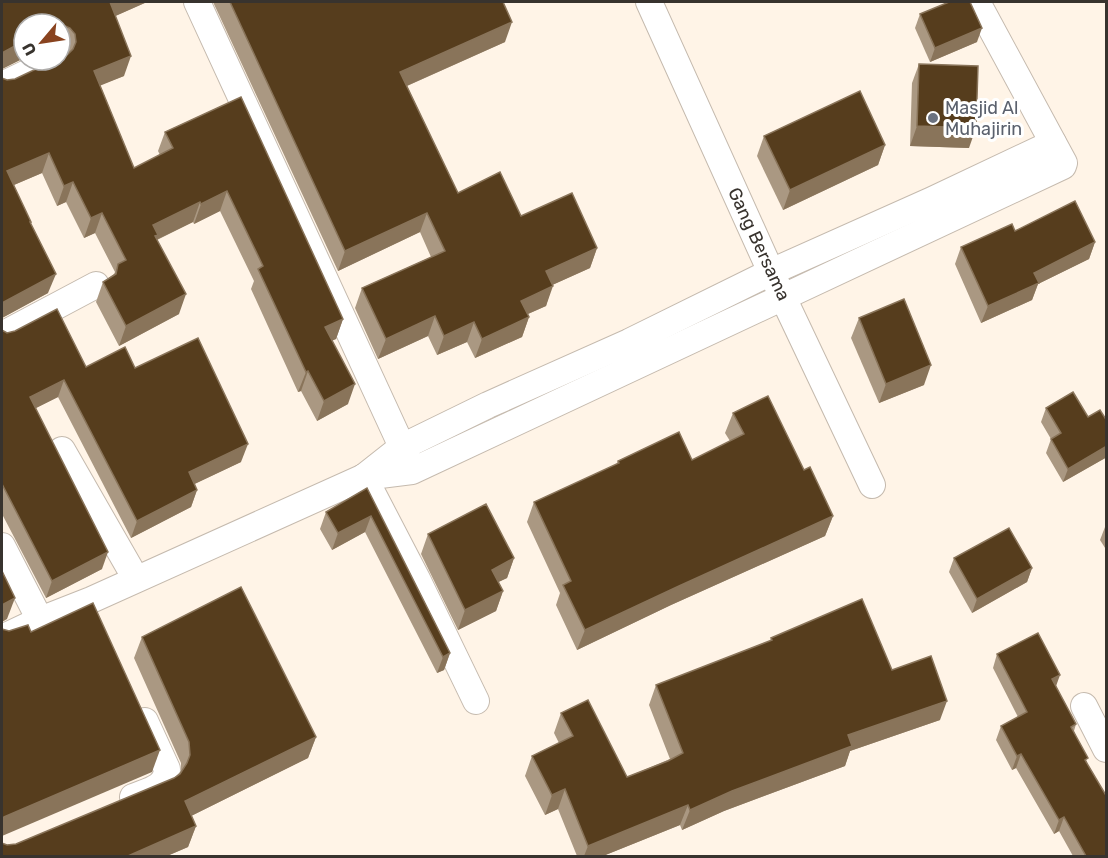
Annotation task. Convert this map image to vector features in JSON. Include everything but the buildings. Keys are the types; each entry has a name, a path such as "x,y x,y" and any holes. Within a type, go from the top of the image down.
{"street":[{"path":"197,2 412,471"},
{"name":"Gang Bersama","path":"649,2 783,298 872,485"},
{"path":"2,638 40,620 96,611 136,579 364,477 402,447 488,405 783,298 1053,142 977,2"},
{"path":"2,85 29,72"},
{"path":"364,477 412,471 499,430 771,272 937,211"},
{"path":"2,335 96,285"},
{"path":"488,405 499,430"},
{"path":"62,450 136,579"},
{"path":"364,477 477,701"},
{"path":"2,546 40,620"},
{"path":"107,808 160,786 167,776 167,769 134,695"},
{"path":"1084,706 1107,749"}],"place":[{"name":"Masjid Al Muhajirin","path":"933,118"}]}
